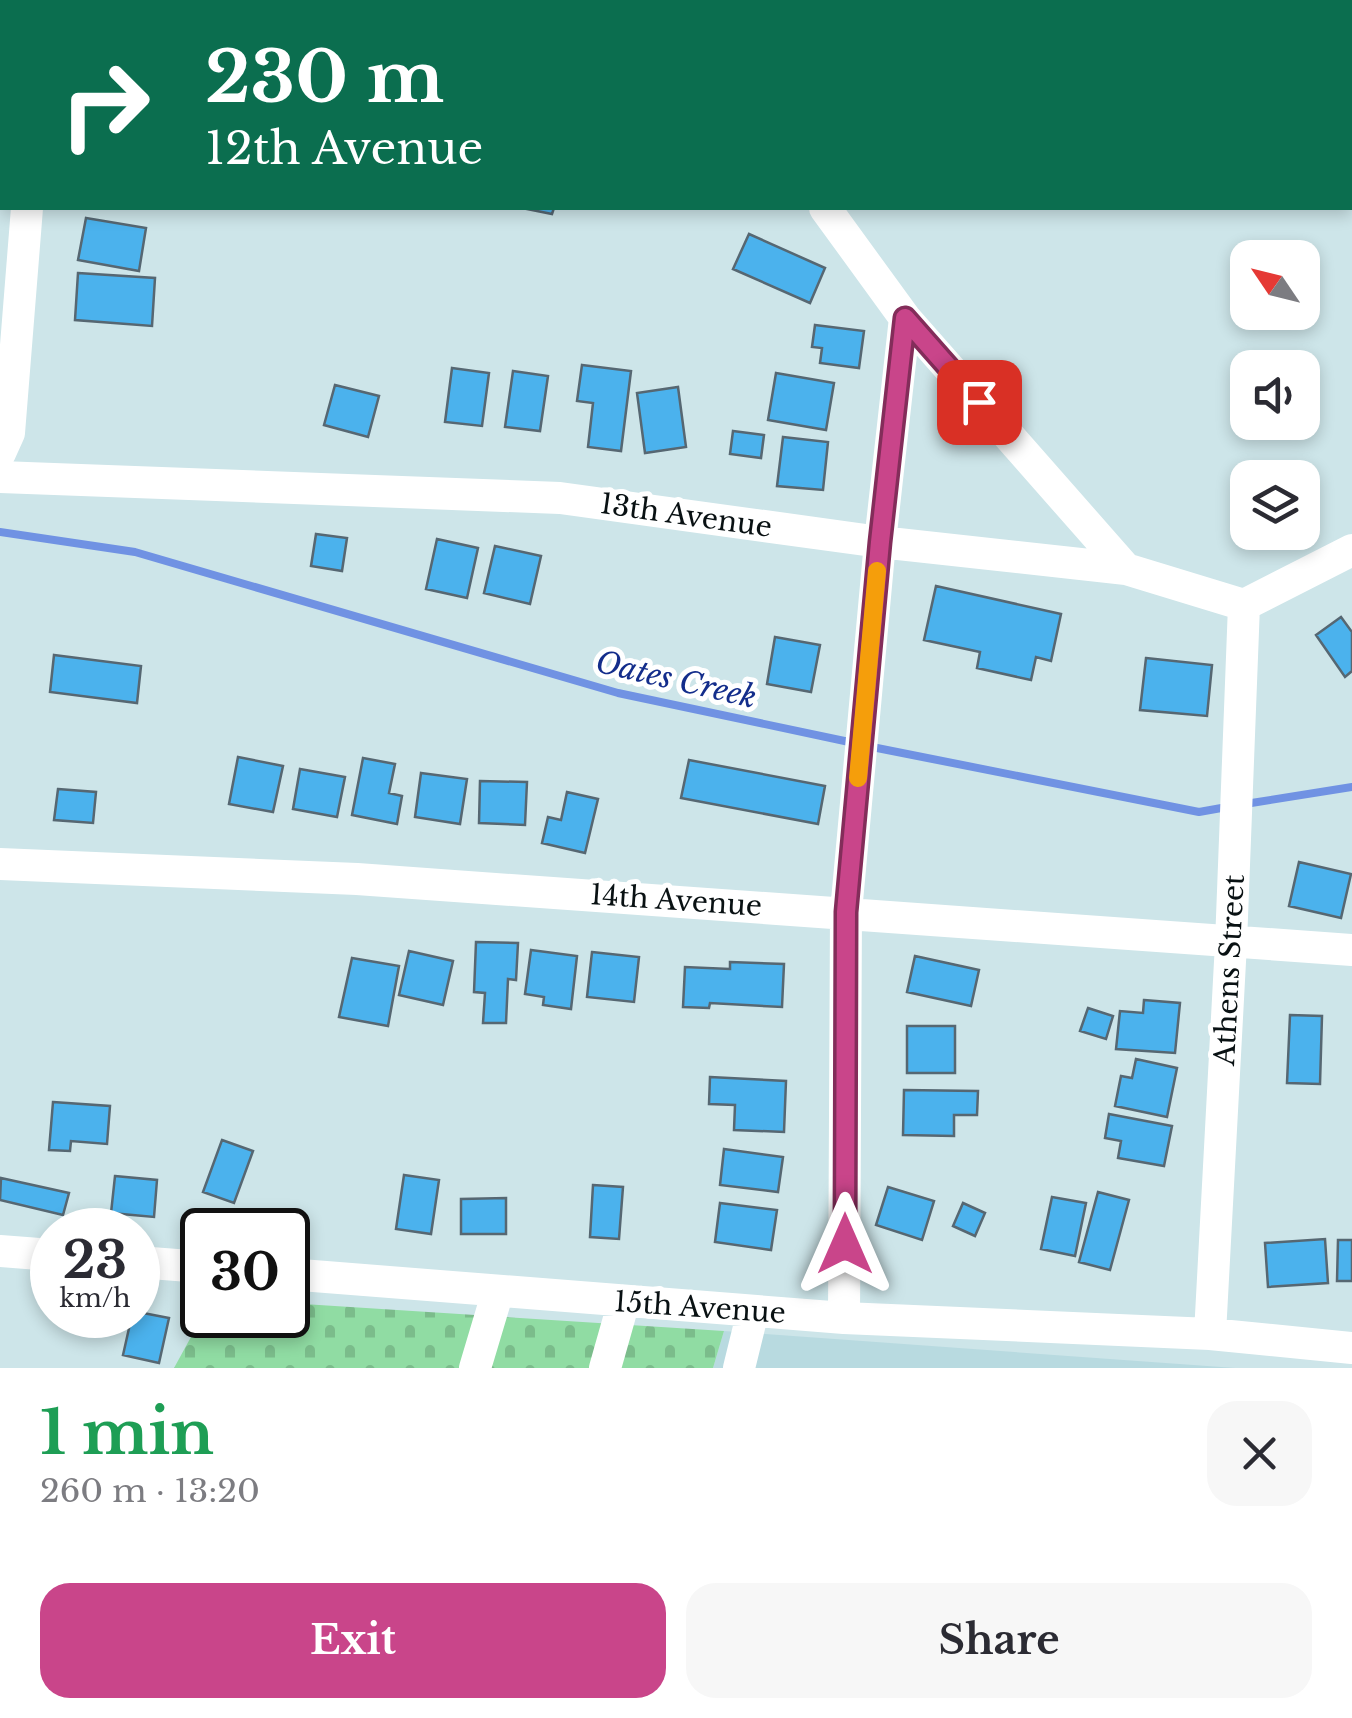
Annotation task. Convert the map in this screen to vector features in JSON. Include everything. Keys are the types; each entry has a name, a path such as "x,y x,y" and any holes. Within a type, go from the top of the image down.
{"street":[{"path":"0,453 9,433 28,210"},
{"path":"826,210 905,318 1126,569"},
{"path":"844,1318 846,912 905,318"},
{"name":"13th Avenue","path":"0,477 560,498 880,542 1126,569 1244,605"},
{"path":"1244,605 1352,550"},
{"name":"Athens Street","path":"1210,1334 1244,605"},
{"name":"14th Avenue","path":"0,864 356,879 1352,950"},
{"path":"0,1251 30,1253"},
{"name":"15th Avenue","path":"310,1276 844,1318 1210,1334 1352,1348"},
{"path":"475,1368 498,1290"},
{"path":"605,1368 624,1301"},
{"path":"739,1368 753,1311"}],"shaded area":[{"path":"724,1331 1235,1368 713,1368"}],"green space":[{"path":"310,1304 724,1331 713,1368 174,1368 190,1338 310,1338"}],"building":[{"path":"86,218 146,228 139,271 78,260"},
{"path":"749,234 825,268 810,303 733,269"},
{"path":"78,273 155,278 152,326 75,320"},
{"path":"815,325 864,331 859,368 820,363 822,348 812,347"},
{"path":"582,365 631,371 621,451 588,447 593,403 577,401"},
{"path":"452,368 489,373 482,426 445,422"},
{"path":"513,371 548,376 540,431 505,427"},
{"path":"776,373 834,383 826,430 768,420"},
{"path":"335,385 379,396 368,437 324,425"},
{"path":"678,387 686,447 645,453 637,393"},
{"path":"733,431 764,435 761,458 730,454"},
{"path":"783,437 828,442 823,490 777,486"},
{"path":"316,534 347,538 342,571 311,566"},
{"path":"437,539 478,548 467,598 426,589"},
{"path":"495,546 541,556 530,604 484,593"},
{"path":"936,586 1061,614 1051,661 1036,657 1031,680 977,668 980,652 924,640"},
{"path":"1341,617 1352,632 1352,671 1345,677 1316,635"},
{"path":"775,637 820,645 811,692 767,684"},
{"path":"54,655 141,666 137,703 50,692"},
{"path":"1146,658 1212,665 1207,716 1140,710"},
{"path":"238,757 283,766 273,812 229,804"},
{"path":"363,758 395,764 389,793 402,796 397,824 352,815"},
{"path":"689,760 825,786 818,824 681,798"},
{"path":"300,769 345,777 337,817 293,809"},
{"path":"421,773 467,779 460,824 415,817"},
{"path":"480,781 527,782 525,825 479,823"},
{"path":"58,789 96,792 93,823 54,820"},
{"path":"567,792 598,799 585,853 542,843 548,817 561,820"},
{"path":"1299,862 1351,874 1341,918 1289,906"},
{"path":"476,942 518,943 516,980 508,979 506,1023 483,1023 485,993 474,992"},
{"path":"531,950 577,956 571,1009 543,1005 544,997 525,994"},
{"path":"409,951 453,961 443,1005 399,995"},
{"path":"592,952 639,957 634,1002 587,997"},
{"path":"915,956 979,970 971,1006 907,992"},
{"path":"352,958 399,966 388,1026 339,1017"},
{"path":"730,962 784,964 782,1007 710,1003 709,1008 683,1007 685,967 730,969"},
{"path":"1144,1000 1180,1003 1175,1053 1116,1049 1120,1011 1143,1013"},
{"path":"1088,1008 1113,1016 1106,1039 1080,1031"},
{"path":"1290,1015 1322,1016 1320,1084 1287,1083"},
{"path":"907,1026 955,1026 955,1073 907,1073"},
{"path":"1136,1059 1177,1068 1167,1117 1115,1106 1121,1076 1132,1078"},
{"path":"710,1077 786,1081 784,1132 734,1130 735,1105 709,1104"},
{"path":"904,1090 978,1091 977,1115 954,1115 954,1136 903,1135"},
{"path":"53,1102 110,1106 107,1144 71,1141 70,1151 49,1150"},
{"path":"1109,1114 1172,1126 1164,1166 1118,1158 1121,1141 1105,1138"},
{"path":"222,1140 253,1151 234,1203 203,1192"},
{"path":"724,1149 783,1157 778,1192 720,1185"},
{"path":"404,1175 439,1180 431,1234 396,1229"},
{"path":"115,1176 157,1180 155,1208 112,1208"},
{"path":"1,1178 69,1193 65,1208 34,1208 0,1200"},
{"path":"593,1185 623,1187 619,1239 590,1237"},
{"path":"888,1187 934,1201 922,1240 876,1225"},
{"path":"1098,1192 1129,1200 1110,1270 1079,1262"},
{"path":"1052,1197 1086,1203 1075,1256 1041,1249"},
{"path":"506,1198 506,1234 461,1234 461,1199"},
{"path":"720,1203 777,1210 771,1250 715,1242"},
{"path":"963,1203 985,1213 975,1236 953,1226"},
{"path":"1325,1239 1328,1283 1268,1287 1265,1243"},
{"path":"1338,1240 1352,1240 1352,1281 1337,1281"},
{"path":"160,1316 169,1318 159,1363 123,1355 127,1338 160,1338"}],"waterway":[{"name":"Oates Creek","path":"0,532 135,552 618,693 854,743"},
{"name":"Oates Creek","path":"867,746 1199,812 1227,807"},
{"name":"Oates Creek","path":"1245,804 1352,787"}],"slow traffic":[{"path":"858,778 877,571"}],"route":[{"path":"845,1244 846,912 905,318 979,402"}]}
